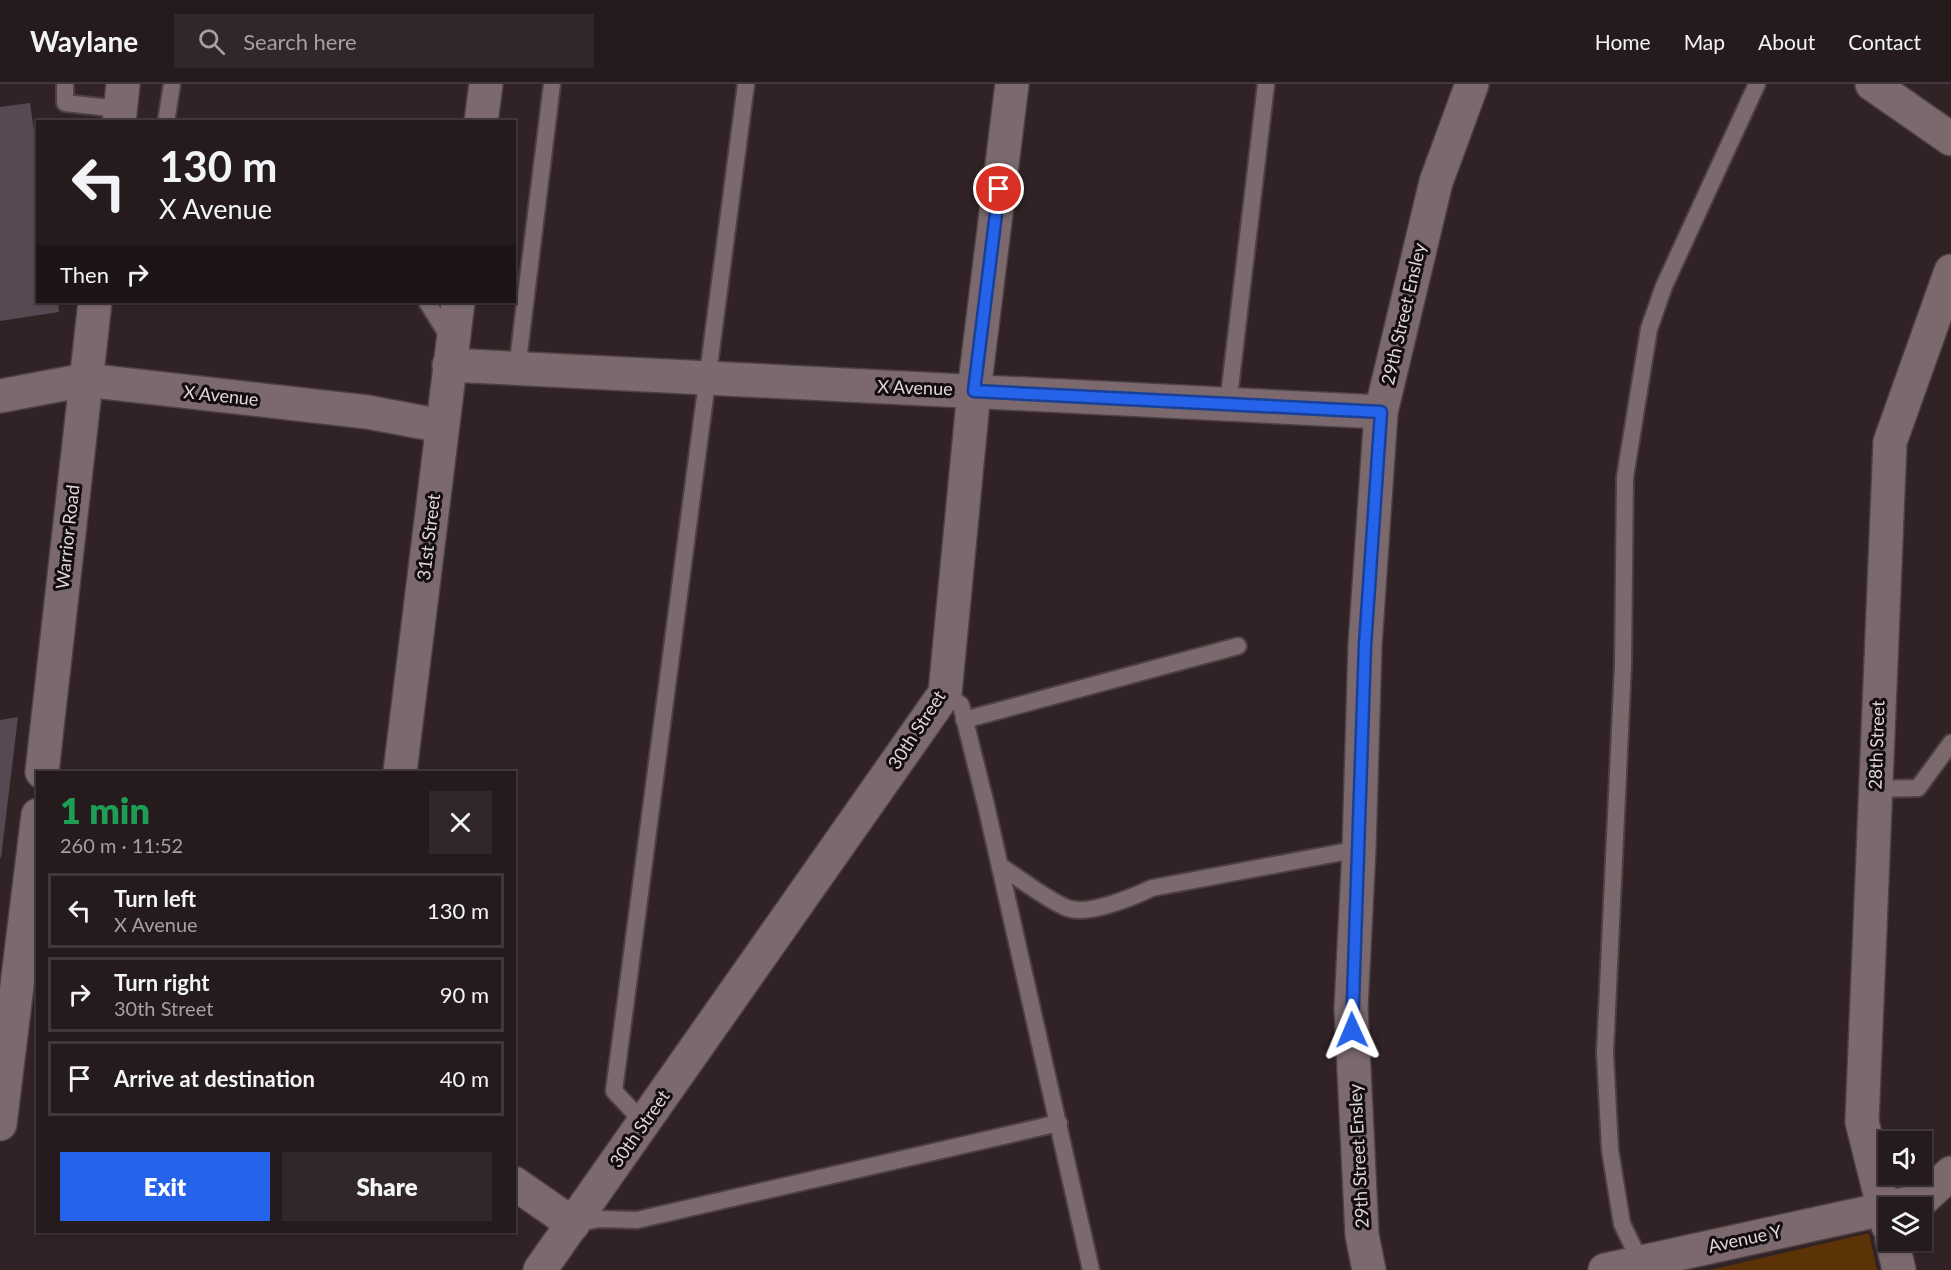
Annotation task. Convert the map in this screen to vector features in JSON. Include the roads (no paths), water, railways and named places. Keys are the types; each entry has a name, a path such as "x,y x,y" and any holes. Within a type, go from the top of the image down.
{"street":[{"path":"481,120 486,84"},
{"name":"30th Street","path":"540,1270 945,693 974,391 1012,84"},
{"name":"29th Street Ensley","path":"1369,1270 1362,1235 1351,1008 1359,849 1365,645 1381,412 1436,182 1472,84"},
{"path":"1872,84 1951,139"},
{"name":"28th Street","path":"1883,1197 1862,1122 1890,442 1951,271"},
{"name":"Warrior Road","path":"42,771 95,303"},
{"name":"31st Street","path":"400,771 458,303"},
{"name":"X Avenue","path":"451,354 517,369 1381,412"},
{"name":"X Avenue","path":"0,396 85,380 367,412 442,426"},
{"path":"0,1124 9,979 35,854"},
{"name":"Avenue Y","path":"1925,1197 1951,1173"},
{"path":"516,1184 573,1224"},
{"name":"Avenue Y","path":"1605,1270 1642,1266 1878,1215"},
{"path":"1895,1251 1899,1270"}],"lane":[{"path":"65,84 65,103 121,105"},
{"path":"166,120 172,84"},
{"path":"517,369 552,84"},
{"path":"644,1123 614,1091 746,84"},
{"path":"1228,405 1266,84"},
{"path":"1642,1266 1622,1224 1610,1150 1605,1053 1623,665 1625,477 1653,319 1664,286 1757,84"},
{"path":"427,303 451,354"},
{"path":"964,720 1238,646"},
{"path":"945,693 961,705 1000,866 1091,1270"},
{"path":"1876,789 1918,788 1951,743"},
{"path":"1000,866 1068,908 1081,910 1133,897 1152,888 1359,849"},
{"path":"573,1224 600,1219 637,1220 1059,1123"}]}
